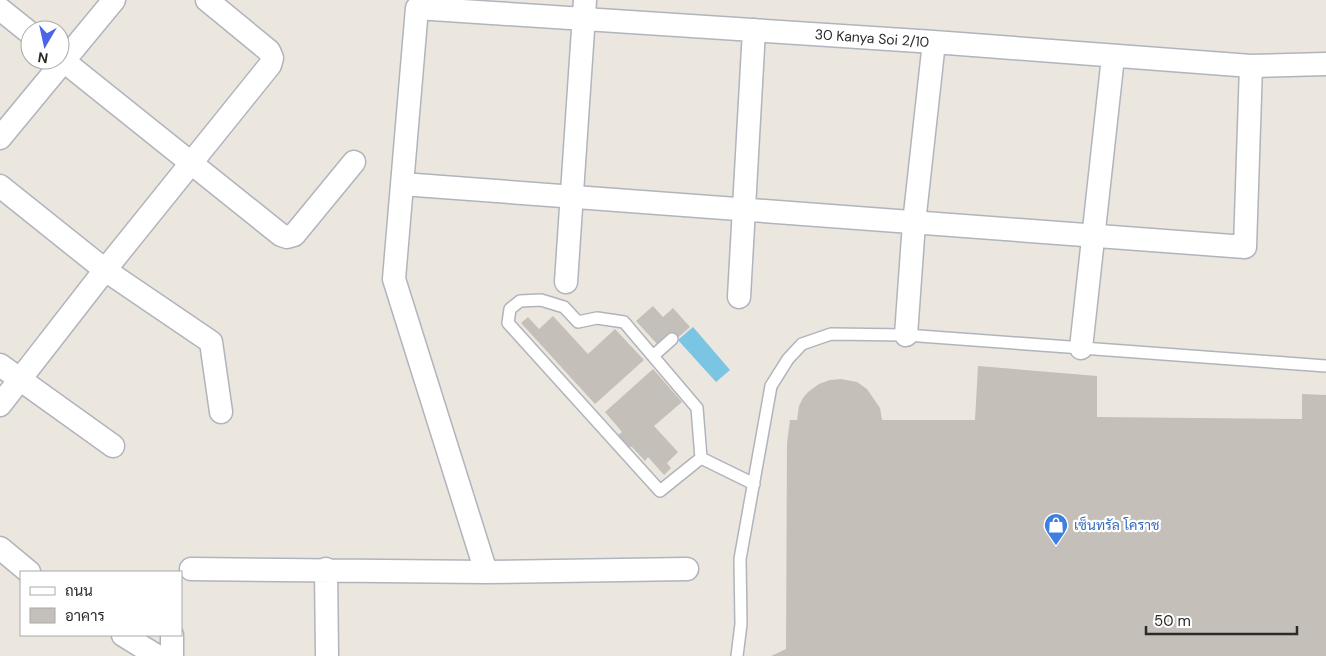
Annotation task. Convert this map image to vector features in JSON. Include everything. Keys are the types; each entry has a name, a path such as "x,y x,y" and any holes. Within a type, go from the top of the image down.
{"street":[{"path":"70,50 114,0"},
{"path":"0,405 190,162 270,66 272,58 269,51 207,0"},
{"name":"30 Kanya Soi 2/10","path":"402,184 418,8 584,9 754,30 934,42 1113,57 1251,66 1326,64"},
{"path":"0,9 20,26"},
{"path":"566,282 584,9"},
{"path":"738,297 754,30"},
{"path":"906,335 914,223 934,42"},
{"path":"1081,348 1113,57"},
{"path":"70,65 287,237 294,235 354,162"},
{"path":"486,572 394,279 402,184 1246,247 1251,66"},
{"path":"0,138 53,70"},
{"path":"0,186 105,270 211,342 221,412"},
{"path":"0,365 113,446"},
{"path":"0,548 28,571"},
{"path":"191,569 486,572 687,569"},
{"path":"326,570 327,656"},
{"path":"125,636 157,656"},
{"path":"172,636 172,656"}],"lane":[{"path":"520,300 541,300 564,307 578,322 597,318 624,322 697,408 702,458 660,491 508,323 510,309 520,300"},
{"path":"736,656 741,624 740,559 771,386 788,358 802,344 831,334 906,335 1326,366"},
{"path":"653,356 672,339"},
{"path":"702,458 754,484"}],"water":[{"path":"693,327 730,370 716,382 678,340"}],"building":[{"path":"653,306 663,317 673,308 690,327 674,341 668,334 657,344 636,321"},
{"path":"553,316 588,354 615,329 644,360 595,404 521,323 528,317 539,329"},
{"name":"เซ็นทรัล โคราช","path":"978,366 1097,376 1097,417 1302,419 1302,394 1326,395 1326,656 771,656 786,649 787,443 790,420 797,420 799,406 803,398 819,384 841,379 857,382 867,389 880,408 882,420 975,420"},
{"path":"653,369 682,402 654,426 678,452 667,463 671,468 664,475 648,457 645,461 632,447 629,447 618,435 622,432 605,412"}],"place":[{"name":"เซ็นทรัล โคราช","path":"1056,546"}]}
